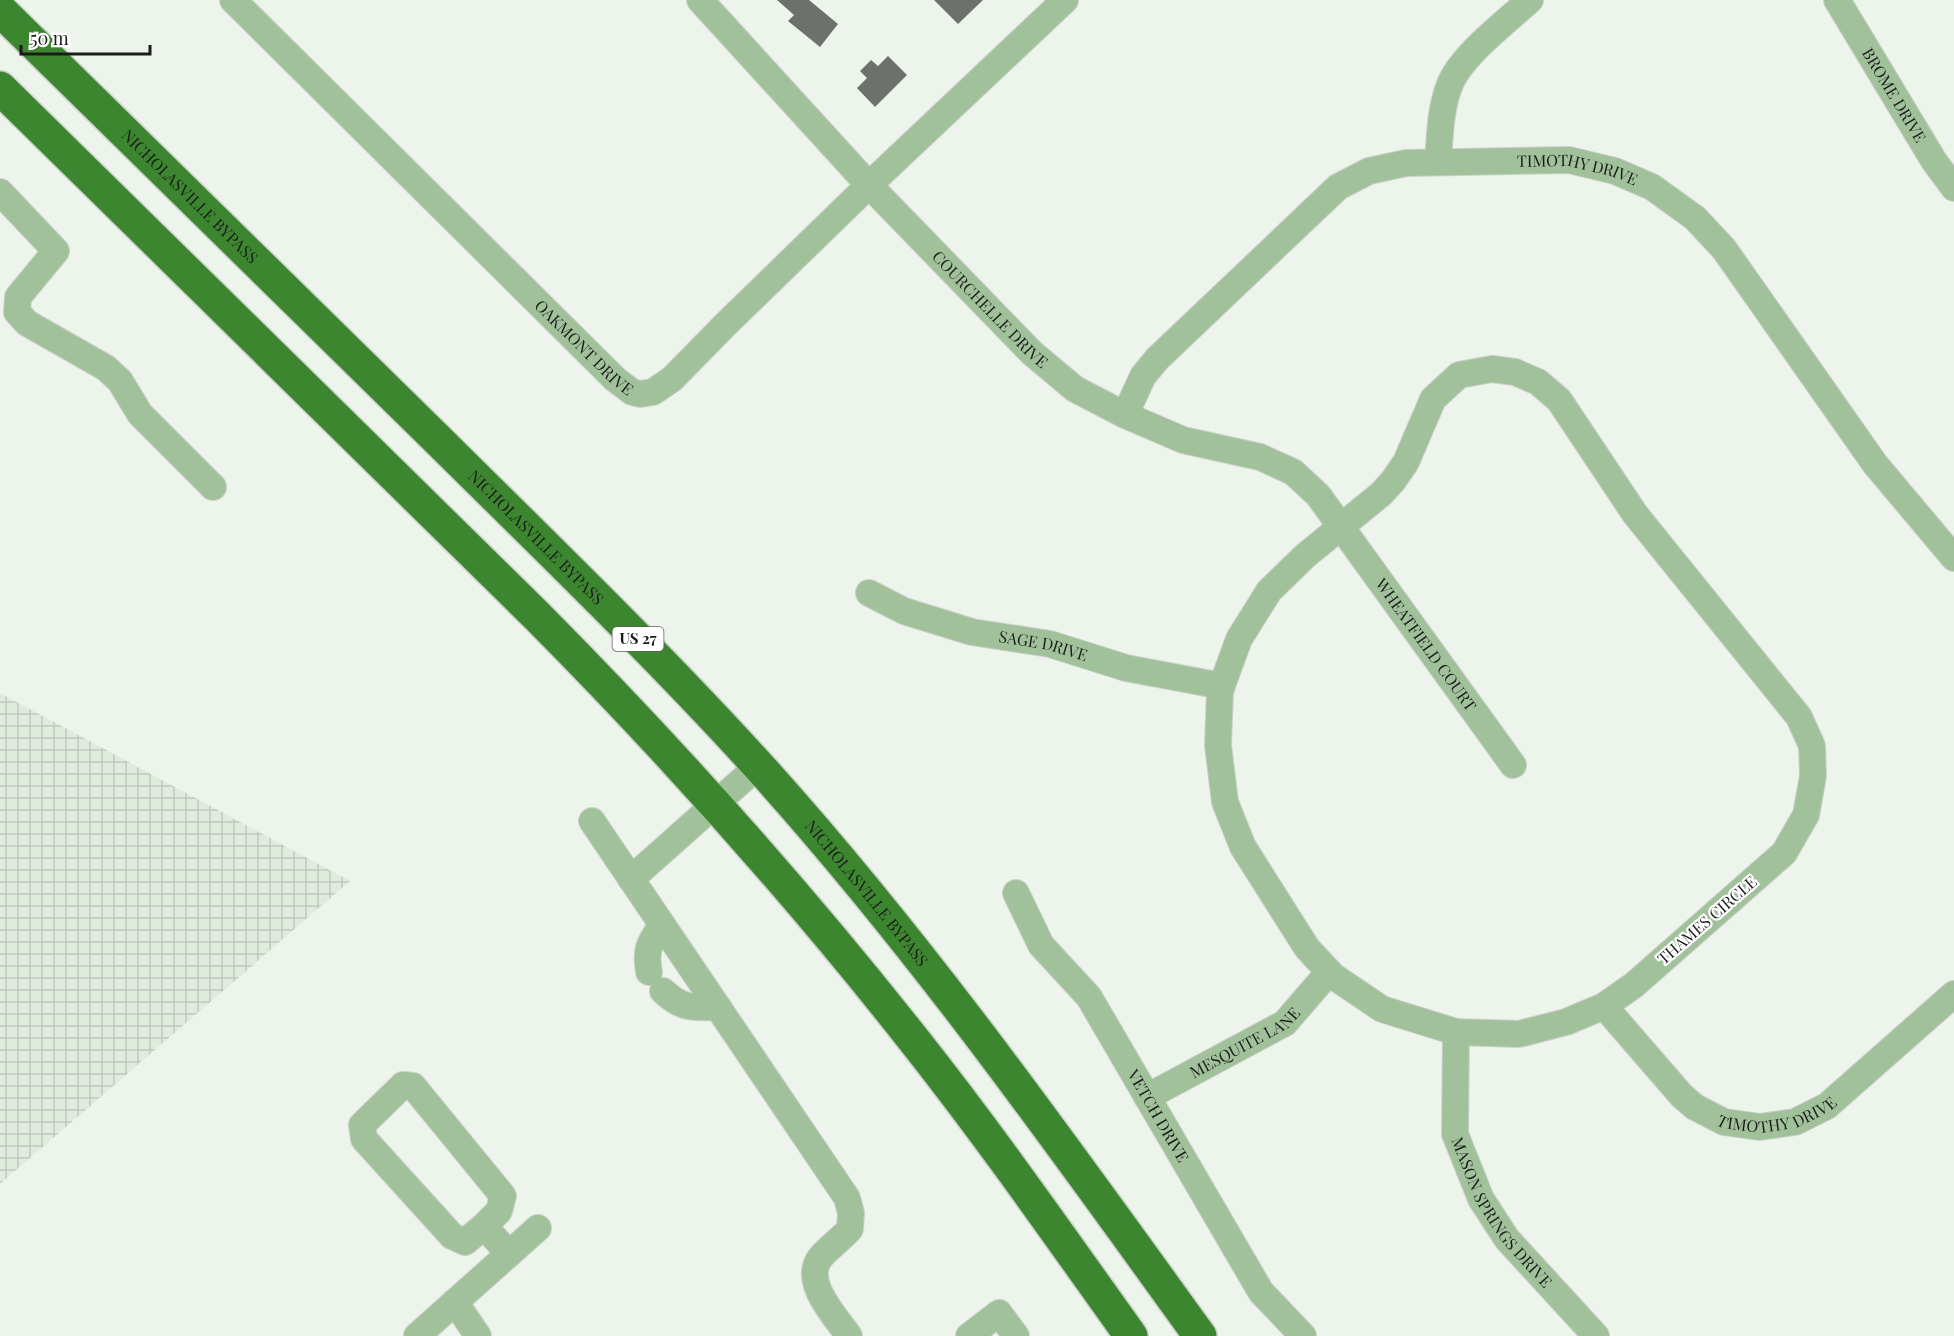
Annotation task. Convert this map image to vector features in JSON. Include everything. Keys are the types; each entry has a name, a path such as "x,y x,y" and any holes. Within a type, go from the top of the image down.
{"highway":[{"name":"NICHOLASVILLE BYPASS","path":"0,10 562,563 758,766 876,903 941,985 1055,1136 1200,1336"},
{"path":"0,88 537,616 652,734 716,804 825,931 917,1045 990,1141 1131,1336"}],"street":[{"name":"OAKMONT DRIVE","path":"233,0 615,379 632,392 640,394 653,392 672,379 869,185 1065,0"},
{"name":"COURCHELLE DRIVE","path":"700,0 869,185 1032,353 1075,389 1125,415 1183,440 1260,457 1293,472 1318,495 1341,526"},
{"path":"1438,162 1441,115 1450,83 1468,57 1530,0"},
{"name":"BROME DRIVE","path":"1837,0 1934,161 1954,188"},
{"name":"TIMOTHY DRIVE","path":"1125,415 1143,376 1157,359 1338,187 1369,171 1406,163 1569,160 1615,171 1652,187 1695,218 1724,249 1875,464 1954,558"},
{"path":"0,192 56,251 18,297 17,312 27,323 96,362 120,381 141,414 213,487"},
{"name":"THAMES CIRCLE","path":"1492,369 1515,372 1538,382 1559,400 1635,514 1799,717 1812,746 1814,776 1806,815 1784,853 1634,985 1604,1006 1566,1022 1519,1034 1456,1032 1382,1009 1329,972 1307,948 1243,847 1225,802 1218,745 1220,692 1239,639 1269,591 1305,556 1341,526 1381,494 1393,481 1406,462 1433,399 1459,375 1492,369"},
{"name":"WHEATFIELD COURT","path":"1341,526 1513,765"},
{"name":"SAGE DRIVE","path":"869,593 904,611 972,632 1050,644 1125,668 1222,686"},
{"path":"631,879 758,766"},
{"path":"592,821 847,1198 851,1213 850,1229 819,1259 815,1270 816,1288 849,1336"},
{"name":"VETCH DRIVE","path":"1016,893 1041,945 1089,997 1261,1292 1303,1336"},
{"path":"662,925 652,938 646,954 656,982 675,1003 695,1008 718,1007"},
{"name":"MESQUITE LANE","path":"1147,1097 1285,1023 1329,972"},
{"name":"TIMOTHY DRIVE","path":"1604,1006 1682,1096 1695,1107 1724,1122 1760,1127 1795,1122 1827,1106 1954,994"},
{"name":"MASON SPRINGS DRIVE","path":"1456,1032 1455,1134 1482,1199 1507,1239 1596,1336"},
{"path":"403,1085 413,1086 503,1196 499,1211 484,1226 465,1242 452,1236 364,1139 362,1125 403,1085"},
{"path":"484,1226 509,1254"},
{"path":"417,1336 537,1228"},
{"path":"455,1302 478,1336"},
{"path":"969,1336 999,1313 1016,1336"}],"shaded area":[{"path":"0,693 350,881 0,1184"}],"building":[{"path":"777,0 809,0 838,24 820,47 788,21 794,15"},
{"path":"934,0 983,0 958,24"},
{"path":"888,56 907,75 875,107 857,88 867,78 860,71 871,60 878,66"}]}
